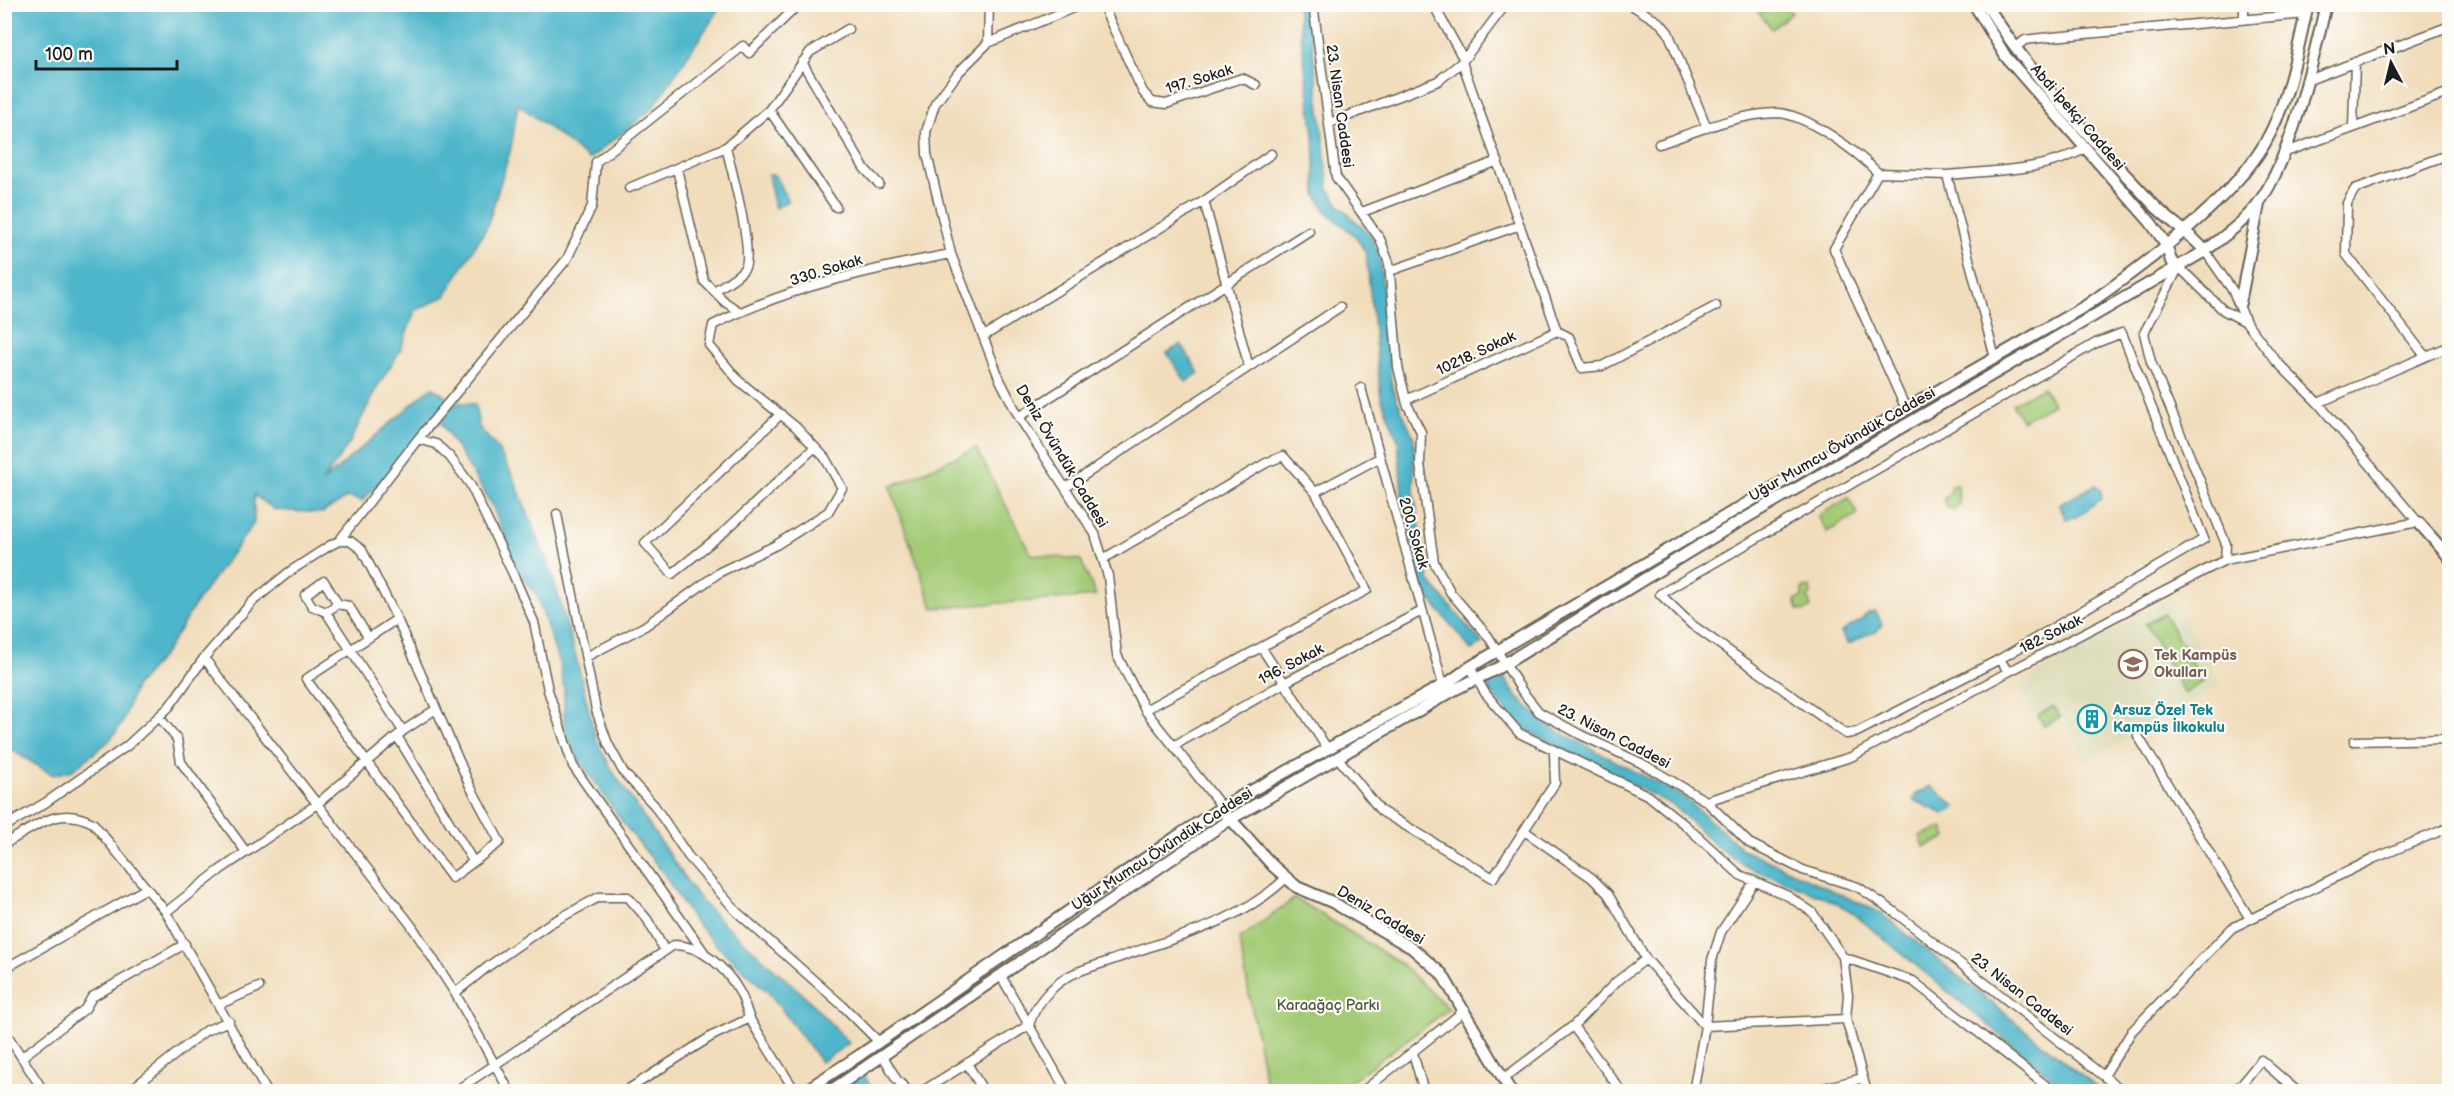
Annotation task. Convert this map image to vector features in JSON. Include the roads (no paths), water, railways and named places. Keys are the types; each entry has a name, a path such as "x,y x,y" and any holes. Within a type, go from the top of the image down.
{"street":[{"path":"4,827 45,803 128,746 169,706 204,658 252,602 290,572 339,541 418,439 567,259 592,206 596,162 743,46 748,53 799,4"},
{"path":"988,4 988,43 1083,4"},
{"name":"197. Sokak","path":"1102,4 1143,92 1152,102 1166,104 1242,78 1256,85"},
{"name":"23. Nisan Caddesi","path":"1313,4 1336,177 1380,239 1390,271 1398,367 1406,400 1421,432 1420,464 1434,562 1451,593 1495,653 1501,666 1539,712 1641,763 1706,801 1749,843 1803,870 1858,887 1892,910 2124,1092"},
{"path":"1433,4 1462,60 1557,331 1569,337 1582,368 1602,366 1716,306"},
{"path":"1330,123 1438,81 1462,60 1506,4"},
{"path":"1630,4 1660,23 1668,32 1707,128"},
{"name":"Abdi İpekçi Caddesi","path":"1974,4 2006,57 2166,244 2171,261 2179,267"},
{"name":"Abdi İpekçi Caddesi","path":"1986,4 2015,48 2152,204 2205,251"},
{"path":"2244,4 2244,19"},
{"path":"2240,303 2259,202 2275,174 2283,153 2306,81 2326,4"},
{"path":"2015,48 2025,40 2244,19 2307,9"},
{"name":"Uğur Mumcu Övündük Caddesi","path":"803,1092 1222,807 1443,685 1906,409 2087,305 2166,244 2245,171 2265,142 2286,94 2307,9"},
{"path":"2306,81 2450,26"},
{"path":"629,188 726,147 769,110 810,52 848,29"},
{"name":"Deniz Övündük Caddesi","path":"988,43 958,73 935,104 926,132 927,153 951,254 1000,380 1019,417 1095,534 1108,576 1117,655 1145,710 1222,807"},
{"path":"801,62 864,168 879,184"},
{"path":"2353,128 2355,62"},
{"path":"2283,153 2450,92"},
{"path":"769,110 836,207"},
{"path":"1659,144 1707,128 1777,113 1793,117 1863,156 1878,172 1947,175 2046,165 2065,160 2086,148"},
{"path":"714,291 744,270 748,262 744,230 726,147"},
{"path":"984,336 1204,201 1270,154"},
{"path":"2425,356 2346,254 2347,203 2355,189 2450,154"},
{"path":"1362,212 1498,161"},
{"path":"677,169 704,281 740,312"},
{"path":"1878,172 1834,249 1906,409"},
{"path":"1947,175 1995,358"},
{"path":"1204,201 1249,367"},
{"name":"Uğur Mumcu Övündük Caddesi","path":"832,1090 1229,820 1501,666 1735,524 2179,267 2205,251 2259,202"},
{"path":"1390,271 1520,225"},
{"path":"1019,417 1309,231"},
{"path":"2205,251 2240,303 2246,322 2276,361 2318,403 2450,558"},
{"name":"330. Sokak","path":"781,414 739,381 709,345 713,325 740,312 857,274 951,254"},
{"path":"2225,560 2226,544 2151,362 2144,333 2179,267 2223,310 2246,322"},
{"path":"1065,488 1341,307"},
{"name":"10218. Sokak","path":"1406,400 1557,331"},
{"path":"2122,333 2204,540 2000,659 1857,732 1846,734 1691,624 1660,594 2096,343 2122,333"},
{"path":"2318,403 2450,346"},
{"name":"200. Sokak","path":"1361,388 1443,685"},
{"path":"586,657 645,626 720,572 776,545 828,512 842,488 825,458 815,447 781,414 645,543 672,574 724,532 815,447"},
{"path":"418,439 436,444 470,484 513,574 534,621 548,690 573,766 706,955 728,975 740,992 750,1018 796,1092"},
{"path":"1103,559 1266,463 1283,456 1315,492 1367,590 1145,710"},
{"path":"1315,492 1379,458"},
{"path":"557,514 596,710 608,744 624,773 654,805 688,856 737,912 844,1007 879,1042"},
{"name":"182 Sokak","path":"1706,801 1851,758 2008,672 2225,560 2418,522"},
{"path":"339,541 350,541 362,550 397,619 470,786 500,842 452,878 306,679 348,649 397,619"},
{"path":"338,604 324,581 305,595 312,606 326,612 400,733 473,861"},
{"path":"326,612 338,604 349,606 368,637"},
{"name":"196. Sokak","path":"1175,745 1286,681 1422,611"},
{"path":"1261,647 1286,681 1327,748"},
{"path":"204,658 411,925 455,993 510,1092"},
{"path":"2000,659 2008,672"},
{"path":"1474,665 1496,708 1519,733 1554,752 1649,796 1740,875 1788,896 1812,912 1843,957 1848,995 1846,1019 1867,1092"},
{"path":"166,912 246,852 317,804 400,733 436,709"},
{"path":"159,717 177,739 181,762 246,852"},
{"path":"2138,736 2250,919"},
{"path":"2354,741 2450,739"},
{"path":"1338,758 1381,811 1493,878 1526,832 1555,783 1554,752"},
{"name":"Deniz Caddesi","path":"1222,807 1229,820 1297,886 1332,902 1412,948 1442,974 1511,1092"},
{"path":"4,844 39,823 63,814 79,816 93,823 166,912 220,1004 267,1092"},
{"path":"2104,1076 2132,1031 2232,928 2374,858 2450,827"},
{"path":"1526,832 1592,878 1608,894 1646,959 1705,1026"},
{"path":"921,1092 1029,1025 1034,1010 1040,1002 1069,977 1235,914 1271,893 1287,878"},
{"path":"1693,1092 1705,1026 1712,960 1721,932 1754,882"},
{"path":"4,969 147,888"},
{"path":"455,993 490,964 549,924 598,897 628,897 647,919 665,951"},
{"path":"22,1057 85,1009 92,997 185,944"},
{"path":"454,1092 674,945 684,945 706,955"},
{"path":"1843,957 1913,981 2054,1092"},
{"path":"1503,1078 1573,1026 1616,982 1646,959"},
{"path":"1001,976 1067,1092"},
{"path":"220,1004 259,987"},
{"path":"1364,1091 1464,1010"},
{"path":"624,1092 712,1036 750,1018"},
{"path":"1705,1026 1846,1019"},
{"path":"128,1092 205,1031 229,1021"},
{"path":"1573,1026 1622,1092"},
{"path":"4,1030 44,1092"},
{"path":"1413,1053 1424,1092"},
{"path":"883,1056 897,1080 909,1092"},
{"path":"2235,1092 2261,1060 2298,1092"},
{"path":"967,1063 984,1092"},
{"path":"1808,1092 1863,1078"}],"water":[{"path":"5,5 722,5 652,109 589,159 518,104 511,148 487,227 445,296 415,311 400,351 376,389 350,442 322,482 432,387 455,402 475,404 479,427 497,448 513,476 552,574 576,657 596,739 613,772 700,900 805,996 849,1043 821,1062 770,994 716,945 691,917 664,874 623,823 574,752 564,728 564,689 560,667 537,596 517,570 492,505 440,421 362,501 348,497 322,513 275,510 254,495 254,523 198,600 165,653 135,687 122,724 109,741 73,770 53,775 5,746"},
{"path":"1297,5 1308,5 1329,189 1338,204 1371,236 1380,257 1392,388 1414,438 1414,493 1429,581 1482,643 1471,650 1420,587 1414,568 1410,527 1402,496 1398,440 1381,398 1366,253 1356,237 1326,211 1316,194 1314,136"},
{"path":"774,174 788,201 775,208 768,175"},
{"path":"1181,344 1199,373 1186,382 1167,353"},
{"path":"2095,485 2101,491 2102,499 2076,517 2066,519 2059,505"},
{"path":"1876,612 1883,625 1874,633 1867,634 1848,645 1841,632 1868,613"},
{"path":"1501,673 1517,697 1550,727 1683,796 1741,848 1879,912 2101,1091 2068,1091 1849,910 1819,895 1747,867 1717,847 1674,806 1524,729 1512,719 1483,682"},
{"path":"1931,786 1956,807 1944,814 1913,800 1915,795"},
{"path":"863,1073 873,1091 848,1091 845,1085"}],"place":[{"name":"Tek Kampüs Okulları","path":"2133,664"},
{"name":"Arsuz Özel Tek Kampüs İlkokulu","path":"2092,719"}],"park label":[{"name":"Karaağaç Parkı","path":"1328,1005"}]}
